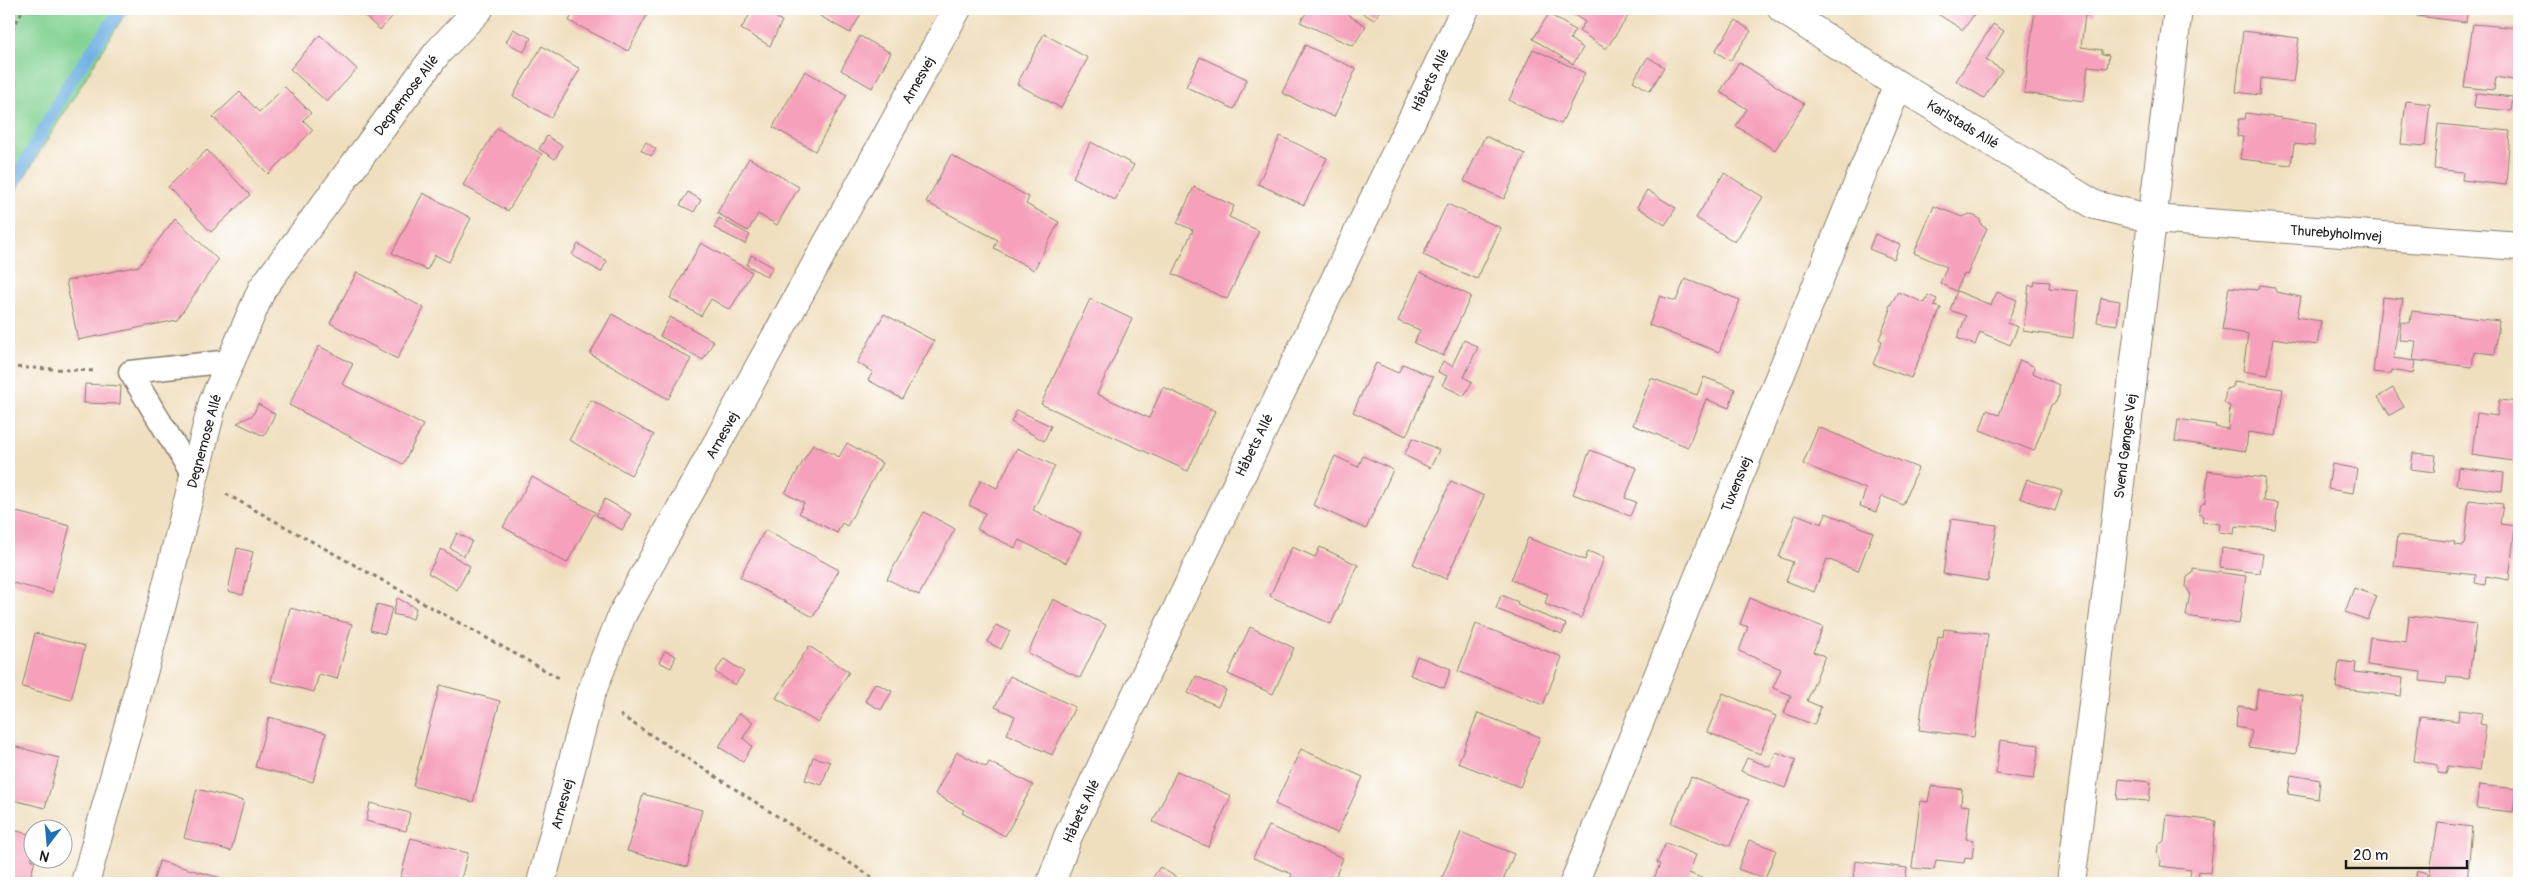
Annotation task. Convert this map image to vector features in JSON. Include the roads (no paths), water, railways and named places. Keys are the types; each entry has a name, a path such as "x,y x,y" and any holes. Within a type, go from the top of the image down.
{"street":[{"name":"Degnemose Allé","path":"85,883 162,604 213,402 262,289 438,52 479,9"},
{"name":"Arnesvej","path":"541,883 590,696 622,615 957,9"},
{"name":"Håbets Allé","path":"1051,883 1068,836 1465,9"},
{"name":"Karlstads Allé","path":"1782,9 1898,85 2095,205 2153,219"},
{"name":"Svend Gønges Vej","path":"2072,883 2178,9"},
{"name":"Tuxensvej","path":"1574,883 1898,85"},
{"name":"Thurebyholmvej","path":"2153,219 2519,246"}],"lane":[{"path":"194,477 130,372 230,361"}],"waterway":[{"path":"9,192 69,83 121,9"}]}
